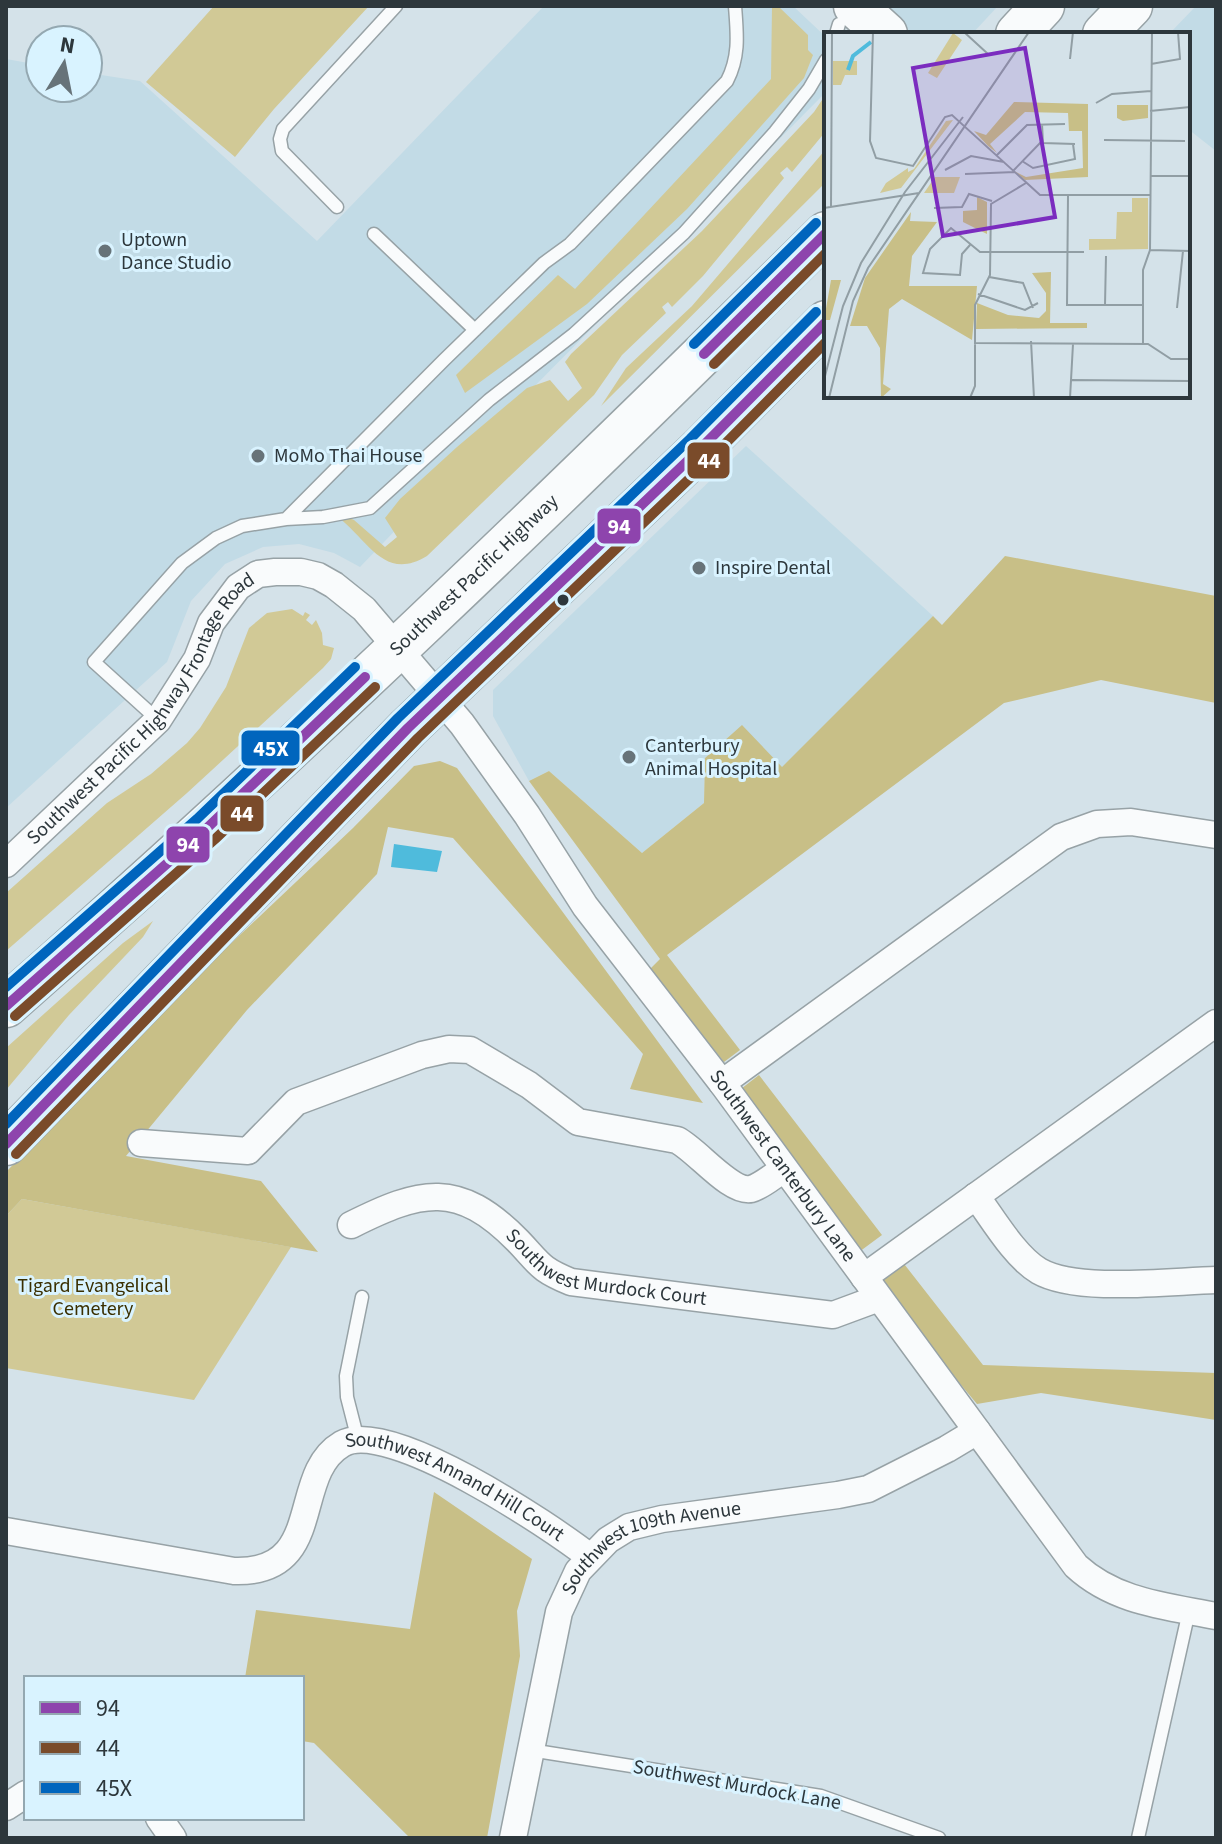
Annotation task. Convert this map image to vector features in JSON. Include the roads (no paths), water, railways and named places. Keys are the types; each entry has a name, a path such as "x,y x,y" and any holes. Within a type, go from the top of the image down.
{"highway":[{"path":"1019,32 1043,6"},
{"path":"1106,32 1131,6"},
{"path":"839,27 873,32"},
{"name":"Southwest Pacific Highway","path":"6,1006 206,829 613,444 824,235"},
{"path":"6,1144 408,728 700,449 824,324"}],"street":[{"name":"Southwest Pacific Highway Frontage Road","path":"6,864 158,720 197,659 211,623 222,606 238,587 258,574 301,572 318,576 364,609 398,648"},
{"name":"Southwest Canterbury Lane","path":"398,648 462,724 585,906 722,1083 1057,1542 1089,1577 1121,1595 1216,1616"},
{"path":"722,1083 1061,837 1097,824 1131,822 1216,835"},
{"name":"Southwest Murdock Court","path":"351,1225 386,1207 416,1197 464,1200 518,1241 536,1264 571,1282 833,1315 871,1288 976,1196 1216,1023"},
{"path":"141,1143 248,1151 296,1102 422,1055 449,1049 470,1050 529,1085 578,1122 677,1140 690,1147 723,1178 743,1189 753,1188 784,1169"},
{"path":"976,1196 1013,1246 1037,1271 1059,1279 1083,1284 1216,1280"},
{"name":"Southwest 109th Avenue","path":"513,1838 559,1612 566,1592 590,1557 608,1540 629,1527 662,1519 868,1489 977,1431"},
{"name":"Southwest Annand Hill Court","path":"6,1531 234,1571 259,1570 274,1564 294,1541 319,1474 333,1450 345,1442 358,1440 404,1448 443,1465 561,1535 590,1557"},
{"path":"6,1807 24,1795"},
{"path":"160,1820 173,1838"}],"lane":[{"path":"337,207 282,151 280,139 283,129 396,6"},
{"path":"286,519 544,263 570,244 727,81 735,66 737,49 735,6"},
{"path":"158,720 94,662 182,563 216,538 242,526 370,508 489,400 574,334 684,233 775,132 809,89 824,58"},
{"path":"374,234 475,330"},
{"path":"358,1440 347,1397 346,1376 362,1297"},
{"path":"1138,1838 1189,1611"},
{"name":"Southwest Murdock Lane","path":"530,1750 821,1796 939,1838"}],"water":[{"path":"394,844 442,851 437,872 391,867"}],"place":[{"name":"Uptown Dance Studio","path":"105,251"},
{"name":"MoMo Thai House","path":"258,456"},
{"name":"Inspire Dental","path":"699,568"},
{"name":"Canterbury Animal Hospital","path":"629,757"}],"park label":[{"name":"Tigard Evangelical Cemetery","path":"93,1298"}]}
